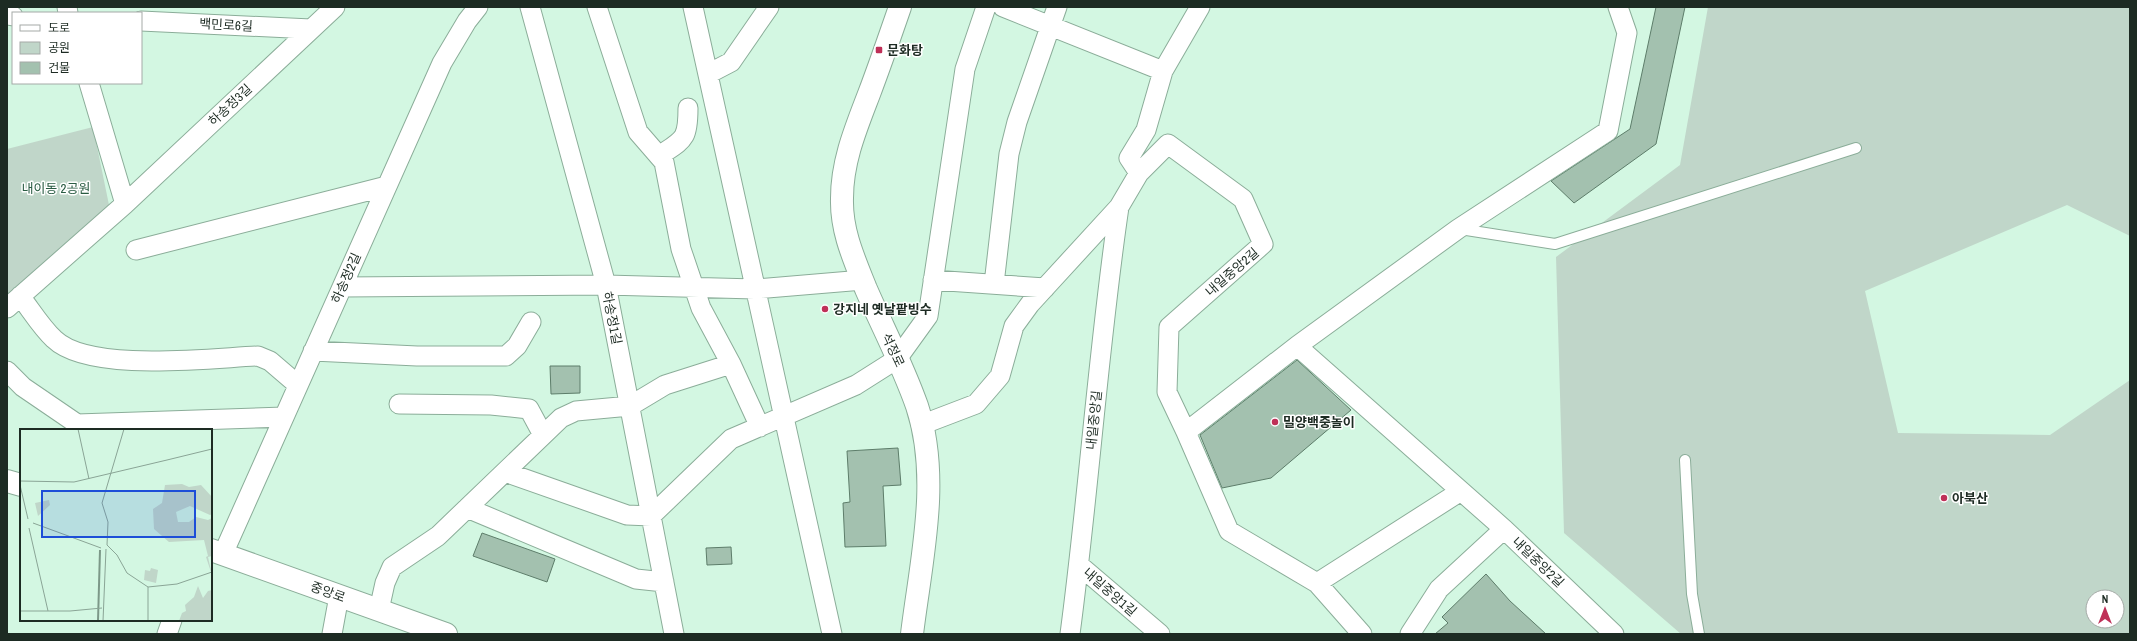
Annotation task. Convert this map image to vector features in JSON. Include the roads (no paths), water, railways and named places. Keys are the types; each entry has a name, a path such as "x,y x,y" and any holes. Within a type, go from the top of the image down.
{"street":[{"name":"하송정3길","path":"14,302 125,204 335,7"},
{"name":"하송정2길","path":"217,552 284,417 442,63 467,21 478,7"},
{"name":"하송정1길","path":"530,7 606,285 674,634"},
{"path":"597,7 638,132 664,162 681,249 701,308 731,364 760,426"},
{"path":"693,7 832,634"},
{"path":"708,74 731,62 769,7"},
{"name":"석정로","path":"900,7 851,142 844,171 843,223 851,253 917,407 925,439 928,476 928,512 912,634"},
{"path":"505,472 627,515 651,516 731,439 856,385 897,359 928,316 965,69 986,7"},
{"path":"1003,7 1164,72"},
{"path":"994,284 1009,154 1017,122 1057,7"},
{"path":"1139,173 1129,158 1146,130 1164,72 1200,7"},
{"path":"1186,432 1297,346 1458,229 1608,131 1627,33 1618,7"},
{"name":"백민로6길","path":"142,21 311,29"},
{"path":"89,84 125,204"},
{"path":"659,156 682,140 688,130 688,108"},
{"name":"내일중앙2길","path":"1119,207 1139,173 1168,144 1243,198 1263,244 1169,327 1167,392 1186,432 1228,531 1317,583 1362,634"},
{"path":"136,250 387,186"},
{"path":"921,425 976,404 1000,376 1014,326 1030,304 1119,207"},
{"name":"내일중앙길","path":"1070,634 1080,565 1109,274 1119,207"},
{"path":"342,287 606,285 755,289 863,280"},
{"path":"933,280 1045,288"},
{"path":"14,302 55,340 81,355 126,362 258,356 270,361 298,385"},
{"path":"313,350 417,356 506,356 517,346 531,322"},
{"name":"내일중앙2길","path":"1297,346 1504,529 1614,634"},
{"path":"379,610 385,583 392,567 438,536 561,418 576,411 630,406 665,385 731,364"},
{"path":"7,371 23,387 82,427 284,417"},
{"path":"400,404 491,405 529,409 543,435"},
{"path":"7,481 20,485"},
{"path":"1317,583 1461,491"},
{"path":"467,508 636,579 664,582"},
{"path":"1410,634 1440,589 1504,529"},
{"name":"중앙로","path":"217,552 446,634"},
{"name":"내일중앙1길","path":"1080,565 1160,634"},
{"path":"332,634 340,596"},
{"path":"167,634 172,621"}],"lane":[{"path":"1458,229 1555,244 1856,148"},
{"path":"1685,460 1692,594 1699,634"}],"place":[{"name":"문화탕","path":"879,50"},
{"name":"강지네 옛날팥빙수","path":"825,309"},
{"name":"밀양백중놀이","path":"1275,422"},
{"name":"아북산","path":"1944,498"}],"park label":[{"name":"내이동 2공원","path":"56,188"}]}
